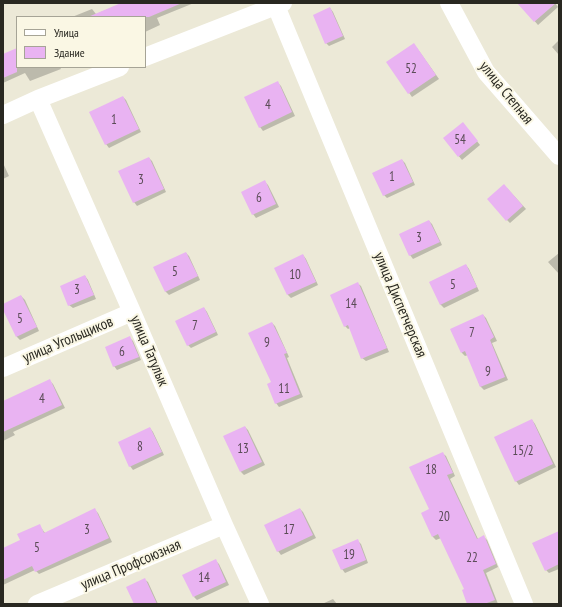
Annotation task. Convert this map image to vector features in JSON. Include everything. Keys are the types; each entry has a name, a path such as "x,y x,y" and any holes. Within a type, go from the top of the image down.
{"street":[{"name":"улица Степная","path":"449,3 486,72 559,156"},
{"path":"146,57 280,4"},
{"name":"улица Диспетчерская","path":"280,4 524,604"},
{"path":"3,115 38,99 117,68"},
{"name":"улица Татулык","path":"38,99 260,604"},
{"name":"улица Угольщиков","path":"3,368 132,312"},
{"name":"улица Профсоюзная","path":"37,604 224,525"}],"building":[{"path":"121,3 182,3 149,17 90,16"},
{"path":"517,3 556,3 534,22"},
{"path":"330,7 343,36 325,44 313,15"},
{"path":"414,43 436,75 408,94 386,62"},
{"path":"16,48 17,72 3,78 3,54"},
{"path":"278,81 292,112 259,128 244,97"},
{"path":"123,96 139,129 105,145 89,112"},
{"path":"463,122 478,141 458,157 443,138"},
{"path":"149,157 164,189 133,203 118,171"},
{"path":"402,159 413,182 383,196 372,173"},
{"path":"265,180 276,204 252,215 241,192"},
{"path":"504,184 523,206 506,221 487,199"},
{"path":"429,220 440,242 409,256 399,234"},
{"path":"186,252 198,276 165,292 153,267"},
{"path":"303,254 316,282 287,295 274,268"},
{"path":"466,264 477,287 440,305 429,282"},
{"path":"85,275 94,295 68,306 60,286"},
{"path":"358,282 387,348 361,359 348,325 344,327 330,295"},
{"path":"21,295 37,327 16,337 3,310 3,304"},
{"path":"204,307 216,332 187,346 175,321"},
{"path":"483,314 494,337 490,340 505,377 480,387 465,351 461,353 450,329"},
{"path":"272,322 287,353 284,354 300,394 275,404 267,384 271,382 248,333"},
{"path":"130,336 139,357 113,367 105,347"},
{"path":"50,379 62,405 3,432 3,401"},
{"path":"532,419 553,464 515,482 494,437"},
{"path":"245,426 262,462 240,472 223,436"},
{"path":"150,427 162,452 129,467 118,442"},
{"path":"443,452 453,473 447,475 477,539 484,535 496,564 483,570 495,600 484,604 467,604 462,590 464,589 438,534 432,537 421,513 429,509 409,467"},
{"path":"95,508 109,538 35,572 32,566 3,580 3,548 20,540 17,534 40,524 44,533"},
{"path":"300,508 313,535 277,552 264,525"},
{"path":"559,531 559,564 545,571 532,543"},
{"path":"358,539 366,560 341,570 332,550"},
{"path":"216,559 226,582 193,597 182,575"},
{"path":"145,578 157,604 134,604 126,587"}]}
